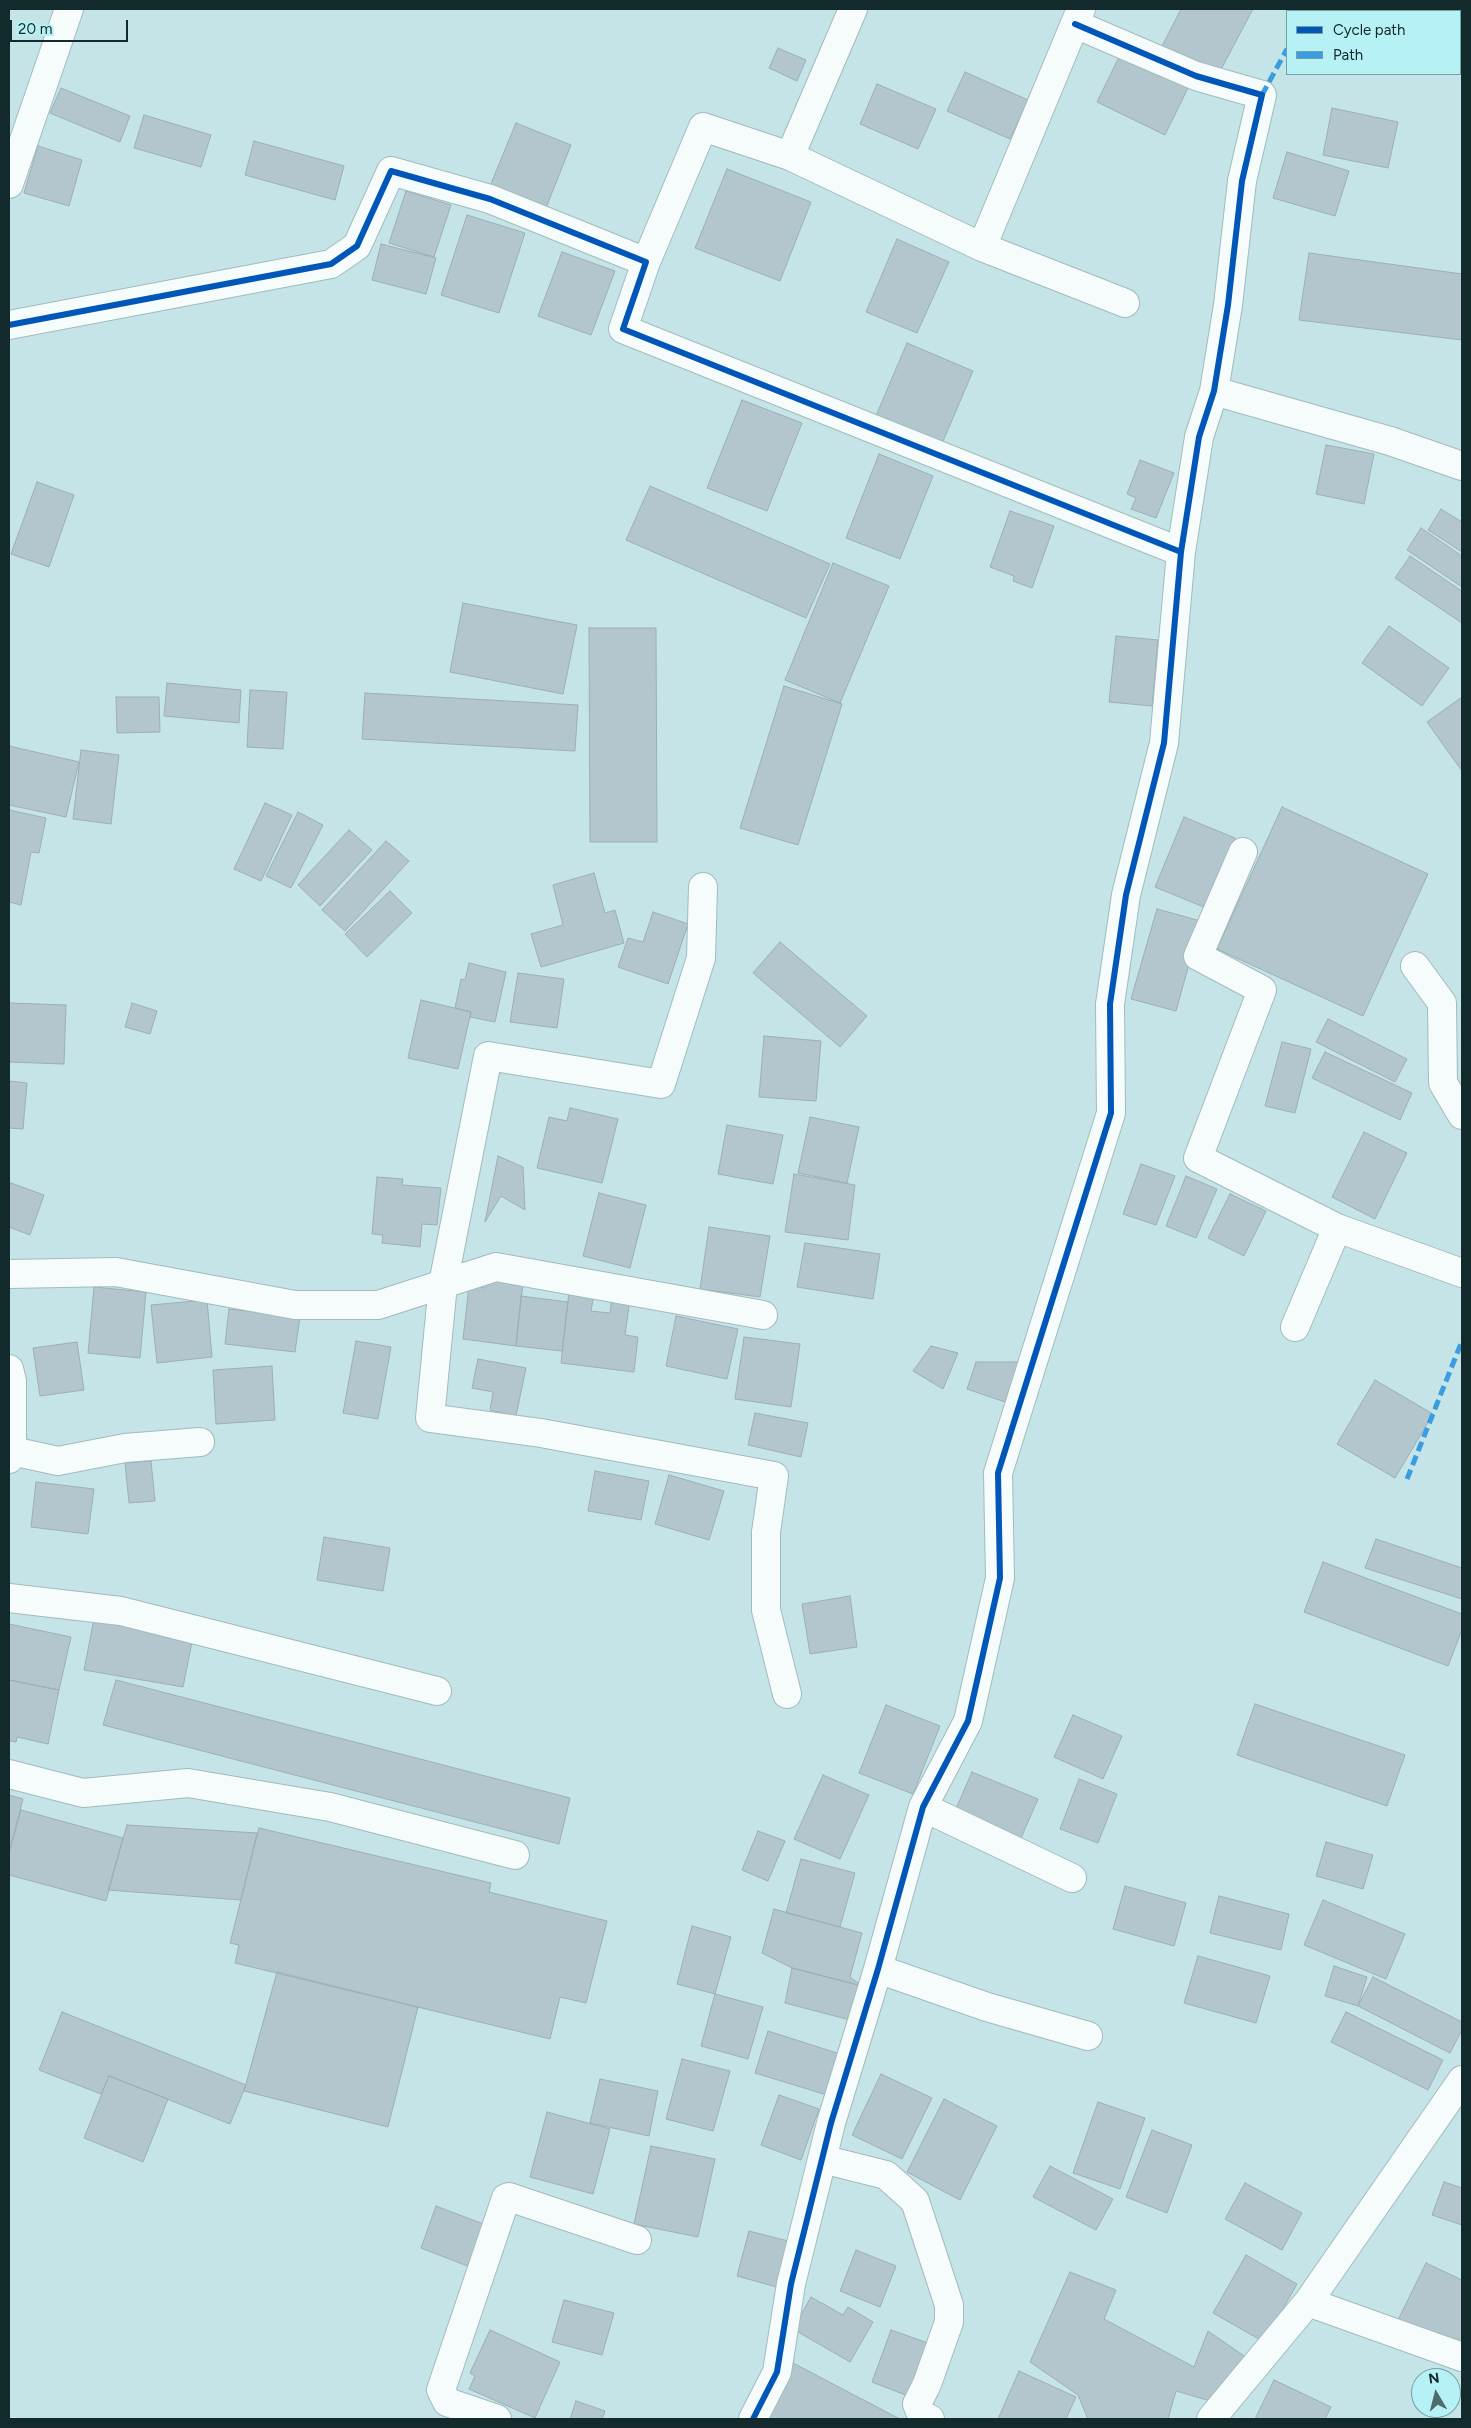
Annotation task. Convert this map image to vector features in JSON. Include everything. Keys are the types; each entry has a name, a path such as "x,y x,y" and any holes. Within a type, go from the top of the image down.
{"street":[{"path":"9,184 69,9"},
{"path":"790,156 853,9"},
{"path":"753,2419 777,2372 791,2284 822,2159 923,1807 968,1722 1000,1578 998,1473 1112,1113 1110,1004 1126,895 1164,743 1181,552 1200,437 1214,391 1228,305 1242,181 1262,95 1196,76 1078,16 982,247"},
{"path":"1125,303 982,247 790,156 703,128 646,262 624,328 1181,552"},
{"path":"9,325 331,264 357,246 391,171 490,199 646,262"},
{"path":"1214,391 1390,441 1462,466"},
{"path":"1243,852 1198,956 1262,990 1198,1158 1337,1228 1462,1273"},
{"path":"702,887 701,958 661,1084 488,1056 443,1284 430,1418 541,1433 774,1476 766,1532 766,1610 787,1694"},
{"path":"1415,966 1442,1002 1443,1083 1462,1115"},
{"path":"1295,1327 1337,1228"},
{"path":"9,1274 116,1272 295,1305 378,1305 496,1267 763,1315"},
{"path":"9,1369 12,1382 10,1455 58,1461 125,1448 200,1442"},
{"path":"9,1598 121,1611 437,1691"},
{"path":"9,1774 83,1793 188,1782 330,1807 515,1856"},
{"path":"923,1807 1072,1878"},
{"path":"878,1969 988,2007 1088,2036"},
{"path":"1211,2419 1308,2302 1462,2080"},
{"path":"822,2159 886,2174 915,2201 949,2305 949,2322 927,2384 917,2404 921,2414 930,2419"},
{"path":"498,2419 447,2402 441,2390 506,2198 509,2197 637,2240"},
{"path":"1308,2302 1462,2357"}],"building":[{"path":"1181,9 1253,9 1217,77 1161,48"},
{"path":"778,48 806,60 797,81 769,68"},
{"path":"1120,55 1188,88 1165,135 1097,102"},
{"path":"965,72 1028,100 1010,139 947,111"},
{"path":"877,84 936,109 918,149 860,124"},
{"path":"61,88 130,116 120,142 50,113"},
{"path":"1332,108 1398,122 1388,168 1323,155"},
{"path":"144,115 211,135 201,167 134,148"},
{"path":"516,123 571,145 546,208 490,186"},
{"path":"254,141 344,166 335,200 245,175"},
{"path":"38,146 82,160 69,206 24,193"},
{"path":"1287,152 1349,171 1335,216 1273,198"},
{"path":"727,169 811,202 780,281 695,248"},
{"path":"406,191 451,205 434,257 389,243"},
{"path":"467,215 525,233 499,313 441,295"},
{"path":"897,239 949,262 917,333 866,312"},
{"path":"381,244 436,258 426,294 372,280"},
{"path":"562,252 615,271 591,335 538,316"},
{"path":"1309,253 1462,274 1462,340 1299,320"},
{"path":"907,343 973,371 941,446 875,418"},
{"path":"742,400 802,423 767,511 707,488"},
{"path":"1326,445 1374,454 1364,504 1316,494"},
{"path":"879,454 933,476 900,559 846,538"},
{"path":"1140,460 1174,473 1156,518 1131,509 1136,498 1127,494"},
{"path":"37,482 74,495 49,567 11,554"},
{"path":"650,486 830,564 806,618 626,540"},
{"path":"1441,509 1462,522 1462,552 1428,530"},
{"path":"1010,511 1054,526 1032,588 1013,581 1014,576 990,567"},
{"path":"1421,528 1462,556 1462,587 1407,550"},
{"path":"1410,556 1462,591 1462,623 1395,578"},
{"path":"833,563 889,586 840,703 785,680"},
{"path":"463,603 577,625 563,694 450,672"},
{"path":"1389,626 1449,668 1422,706 1362,663"},
{"path":"589,628 656,628 657,842 590,842"},
{"path":"1116,636 1158,640 1152,706 1109,702"},
{"path":"167,683 241,690 239,723 164,716"},
{"path":"784,686 842,704 798,845 740,828"},
{"path":"250,690 287,692 283,749 247,747"},
{"path":"365,693 578,705 575,751 362,739"},
{"path":"116,697 159,697 160,732 117,733"},
{"path":"1462,697 1462,771 1427,722"},
{"path":"9,746 79,762 66,817 9,805"},
{"path":"81,750 119,755 111,824 73,819"},
{"path":"265,803 292,815 261,881 234,869"},
{"path":"1282,807 1428,874 1363,1016 1217,949"},
{"path":"9,810 46,818 39,853 31,852 21,905 9,902"},
{"path":"298,812 323,825 291,888 266,876"},
{"path":"1184,817 1235,838 1206,908 1155,887"},
{"path":"349,830 372,850 320,906 298,885"},
{"path":"386,841 409,861 345,931 322,910"},
{"path":"594,873 605,913 615,910 624,943 541,967 531,934 563,925 553,885"},
{"path":"390,891 412,913 367,957 345,934"},
{"path":"1157,909 1201,921 1176,1011 1131,999"},
{"path":"653,912 688,924 668,984 618,967 628,938 643,942"},
{"path":"780,942 867,1016 840,1047 753,973"},
{"path":"469,963 506,972 495,1022 470,1017 471,1012 455,1008 461,979 465,980"},
{"path":"518,973 564,979 557,1028 510,1022"},
{"path":"421,1000 471,1012 458,1069 408,1058"},
{"path":"9,1003 66,1005 64,1064 9,1062"},
{"path":"132,1003 157,1011 150,1034 125,1027"},
{"path":"1328,1019 1407,1059 1395,1082 1316,1042"},
{"path":"764,1036 821,1041 816,1101 759,1097"},
{"path":"1282,1042 1311,1049 1295,1113 1265,1106"},
{"path":"1325,1052 1412,1093 1400,1120 1312,1078"},
{"path":"9,1081 27,1083 23,1129 9,1128"},
{"path":"570,1108 618,1119 602,1183 537,1168 549,1117 567,1121"},
{"path":"810,1117 859,1127 847,1183 798,1173"},
{"path":"727,1125 783,1135 773,1184 718,1174"},
{"path":"1364,1132 1407,1153 1375,1219 1332,1197"},
{"path":"498,1156 523,1167 525,1210 501,1196 485,1222"},
{"path":"1141,1164 1175,1176 1156,1225 1123,1214"},
{"path":"794,1174 855,1185 848,1240 785,1232"},
{"path":"1186,1176 1217,1189 1196,1238 1166,1226"},
{"path":"377,1177 403,1179 402,1185 441,1188 437,1225 422,1224 420,1247 382,1243 383,1235 372,1234"},
{"path":"11,1183 44,1195 30,1235 9,1227 9,1188"},
{"path":"599,1193 646,1205 630,1268 583,1256"},
{"path":"1230,1194 1266,1211 1244,1256 1208,1238"},
{"path":"709,1227 770,1236 760,1297 700,1289"},
{"path":"805,1243 880,1254 873,1299 797,1287"},
{"path":"487,1279 523,1283 516,1346 463,1339 469,1286 486,1288"},
{"path":"94,1287 146,1292 140,1358 88,1353"},
{"path":"569,1292 594,1295 591,1311 610,1313 612,1297 630,1299 625,1335 638,1337 634,1372 561,1363"},
{"path":"521,1296 568,1302 562,1351 516,1346"},
{"path":"207,1300 212,1357 157,1363 151,1305"},
{"path":"229,1309 300,1317 295,1352 225,1344"},
{"path":"676,1316 738,1329 727,1379 666,1366"},
{"path":"744,1337 800,1344 791,1407 735,1399"},
{"path":"356,1341 391,1347 378,1419 343,1413"},
{"path":"77,1342 84,1390 40,1396 33,1348"},
{"path":"931,1346 958,1353 943,1389 913,1371"},
{"path":"478,1359 526,1368 516,1416 490,1410 493,1392 472,1388"},
{"path":"976,1362 1019,1362 1005,1402 967,1389"},
{"path":"272,1366 275,1420 216,1424 213,1370"},
{"path":"1375,1380 1433,1414 1395,1478 1337,1444"},
{"path":"755,1413 808,1423 801,1457 748,1445"},
{"path":"151,1461 155,1501 129,1503 125,1463"},
{"path":"595,1471 649,1481 641,1520 588,1511"},
{"path":"669,1475 724,1491 709,1540 655,1524"},
{"path":"36,1482 94,1489 88,1534 31,1527"},
{"path":"324,1537 390,1548 383,1591 317,1580"},
{"path":"1376,1539 1462,1568 1462,1599 1365,1568"},
{"path":"1323,1562 1462,1614 1462,1630 1448,1666 1304,1612"},
{"path":"850,1596 857,1647 810,1654 802,1604"},
{"path":"94,1619 193,1637 183,1687 84,1670"},
{"path":"9,1624 71,1637 59,1690 9,1680"},
{"path":"9,1680 59,1690 48,1744 17,1737 16,1742 9,1741"},
{"path":"116,1680 570,1798 559,1844 103,1725"},
{"path":"1255,1704 1405,1755 1387,1806 1237,1755"},
{"path":"886,1705 940,1726 913,1794 859,1773"},
{"path":"1073,1715 1122,1736 1103,1779 1054,1757"},
{"path":"972,1772 1038,1799 1021,1838 955,1811"},
{"path":"823,1775 869,1795 840,1859 794,1839"},
{"path":"1079,1779 1117,1794 1098,1843 1060,1829"},
{"path":"9,1795 23,1799 9,1853"},
{"path":"21,1810 123,1838 106,1901 9,1875 9,1853"},
{"path":"127,1825 257,1833 241,1900 108,1890"},
{"path":"259,1828 491,1883 489,1892 607,1921 586,2003 560,1997 550,2039 235,1963 239,1945 230,1943"},
{"path":"758,1831 785,1841 768,1881 742,1870"},
{"path":"1326,1842 1373,1855 1363,1889 1316,1876"},
{"path":"801,1859 855,1873 840,1927 786,1913"},
{"path":"1125,1886 1186,1903 1174,1946 1113,1929"},
{"path":"1219,1896 1289,1914 1281,1950 1210,1933"},
{"path":"1323,1900 1405,1934 1386,1979 1304,1945"},
{"path":"774,1909 862,1933 850,1977 862,1986 792,1968 762,1953"},
{"path":"692,1926 731,1937 715,1994 677,1984"},
{"path":"1198,1956 1270,1976 1256,2023 1184,2003"},
{"path":"1334,1966 1367,1977 1358,2006 1325,1996"},
{"path":"792,1968 862,1986 854,2021 785,2003"},
{"path":"277,1972 418,2007 388,2127 244,2091"},
{"path":"1373,1977 1462,2022 1462,2030 1450,2053 1358,2006"},
{"path":"715,1994 763,2007 748,2059 701,2046"},
{"path":"62,2012 246,2085 230,2124 109,2076 101,2094 39,2070"},
{"path":"1346,2012 1443,2060 1428,2090 1331,2042"},
{"path":"768,2031 840,2054 827,2095 755,2073"},
{"path":"682,2059 730,2071 713,2131 666,2119"},
{"path":"881,2074 932,2098 902,2159 852,2135"},
{"path":"109,2076 168,2099 143,2162 84,2138"},
{"path":"600,2079 658,2091 649,2136 590,2123"},
{"path":"779,2095 819,2109 801,2160 761,2145"},
{"path":"944,2099 997,2126 960,2200 907,2172"},
{"path":"1098,2102 1145,2118 1120,2189 1073,2173"},
{"path":"547,2112 610,2129 593,2194 530,2177"},
{"path":"1152,2130 1192,2145 1167,2213 1126,2197"},
{"path":"651,2146 715,2159 698,2237 634,2224"},
{"path":"1050,2166 1113,2199 1096,2230 1033,2197"},
{"path":"1444,2182 1462,2188 1462,2225 1432,2215"},
{"path":"1245,2183 1302,2213 1282,2250 1225,2219"},
{"path":"436,2206 486,2225 470,2267 421,2248"},
{"path":"749,2231 792,2242 780,2288 737,2276"},
{"path":"856,2250 896,2266 880,2307 840,2291"},
{"path":"1246,2255 1297,2284 1264,2342 1213,2313"},
{"path":"1426,2263 1462,2280 1462,2353 1397,2322"},
{"path":"1070,2272 1116,2290 1104,2319 1194,2367 1208,2331 1247,2358 1214,2402 1176,2391 1168,2419 1088,2419 1078,2395 1030,2362"},
{"path":"811,2297 843,2315 848,2307 873,2322 850,2362 793,2329"},
{"path":"564,2300 614,2313 602,2355 552,2342"},
{"path":"490,2330 560,2362 535,2418 469,2389 475,2376 470,2373"},
{"path":"891,2330 928,2343 908,2396 872,2382"},
{"path":"793,2363 900,2419 763,2419"},
{"path":"1019,2371 1076,2397 1066,2419 998,2419"},
{"path":"1274,2380 1331,2407 1325,2419 1255,2419"},
{"path":"576,2401 605,2411 602,2419 570,2419"}],"marked path":[{"path":"1262,95 1286,51"},
{"path":"1407,1479 1462,1341"}],"cycle path":[{"path":"753,2419 777,2372 791,2284 831,2123 878,1969 923,1807 968,1721 1000,1578 998,1473 1111,1113 1110,1004 1126,895 1164,743 1181,552 1199,437 1214,391 1228,305 1242,181 1262,95 1196,76 1075,24"},
{"path":"9,325 331,264 357,246 391,171 490,199 646,262 623,329 1181,552"}]}
